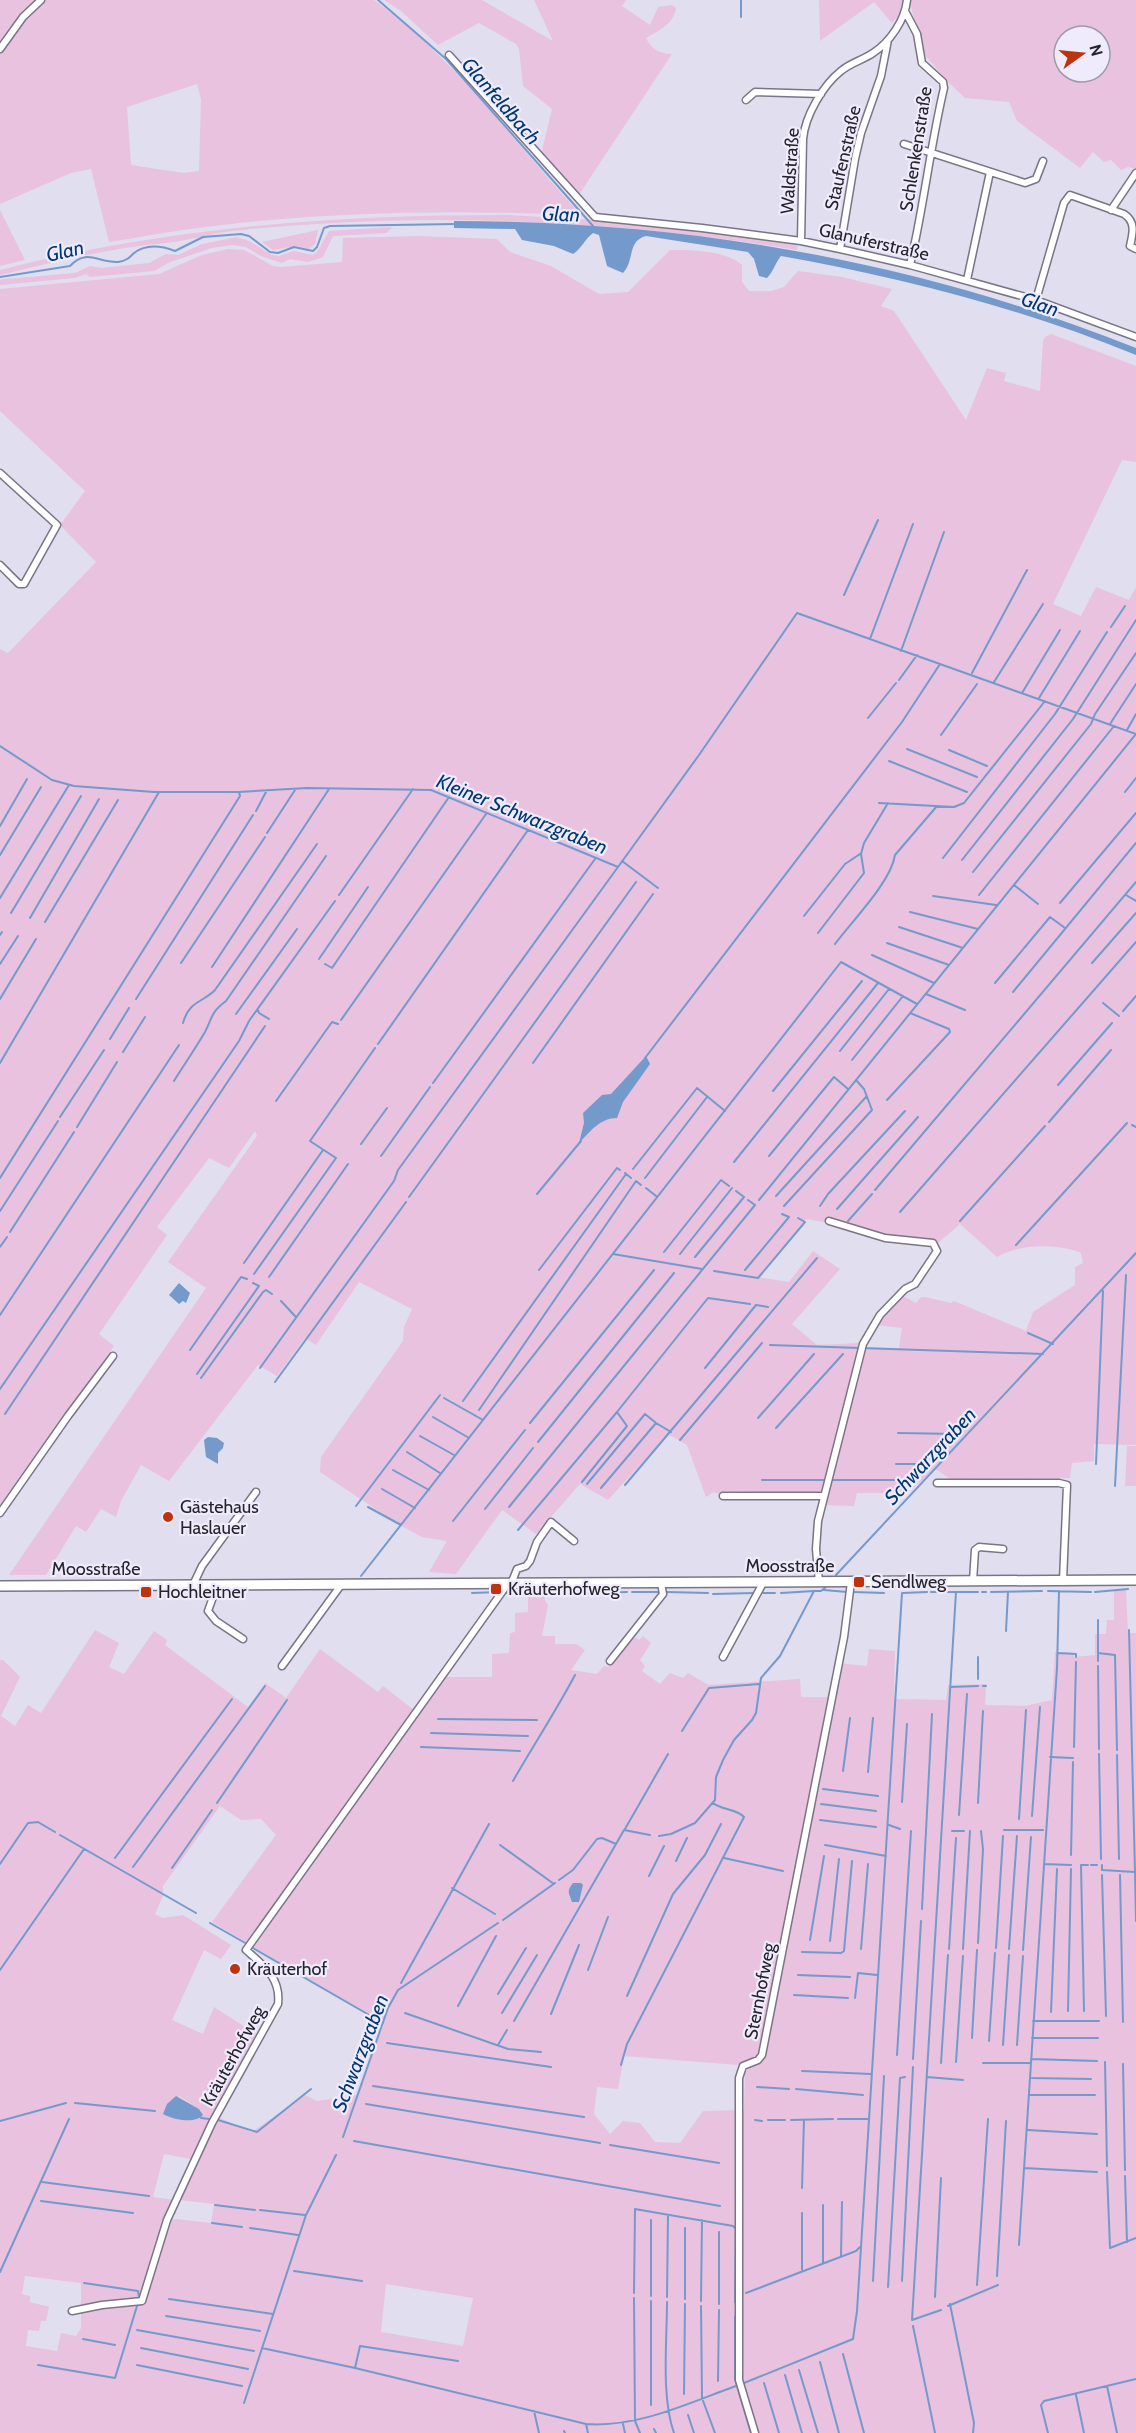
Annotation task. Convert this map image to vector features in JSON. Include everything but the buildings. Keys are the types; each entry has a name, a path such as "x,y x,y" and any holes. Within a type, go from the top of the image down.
{"street":[{"path":"0,49 23,17 41,0"},
{"path":"906,13 907,0"},
{"name":"Waldstraße","path":"801,241 804,134 821,94 840,71 874,52 888,39 906,13"},
{"name":"Schlenkenstraße","path":"906,13 917,34 922,63 943,81 944,88 930,151 925,201 910,265"},
{"name":"Staufenstraße","path":"840,249 855,159 862,129 881,76 888,39"},
{"name":"Glanuferstraße","path":"449,55 595,217 702,228 801,241 840,249 910,265 1036,300 1135,336"},
{"path":"746,100 755,92 821,94"},
{"path":"904,144 1029,183 1036,179 1043,161"},
{"path":"967,280 990,172"},
{"path":"1111,210 1136,173"},
{"path":"1036,300 1064,203 1070,195 1130,218 1133,224 1130,246 1136,249"},
{"path":"0,473 57,525 24,584 19,584 0,565"},
{"path":"819,1582 816,1549 818,1521 863,1344 880,1315 905,1289 915,1284 937,1251 933,1243 885,1238 829,1221"},
{"path":"0,1513 113,1356"},
{"path":"937,1483 1059,1483 1067,1485 1063,1581"},
{"path":"192,1585 202,1566 256,1492"},
{"path":"723,1496 824,1496"},
{"path":"509,1585 517,1569 526,1566 530,1561 537,1542 551,1522 574,1541"},
{"path":"973,1581 975,1550 979,1547 1003,1549"},
{"name":"Moosstraße","path":"0,1586 1136,1580"},
{"name":"Sternhofweg","path":"755,2433 739,2380 739,2078 743,2066 758,2060 762,2055 844,1637 851,1582"},
{"path":"610,1661 663,1594 661,1583"},
{"path":"723,1657 763,1583"},
{"path":"213,1585 213,1597 208,1611 216,1621 243,1639"},
{"path":"282,1666 341,1585"},
{"name":"Kräuterhofweg","path":"72,2311 142,2301 167,2220 212,2123 278,2004 279,1993 275,1979 246,1950 509,1585"}],"shaded area":[{"path":"0,0 374,0 404,23 458,75 581,215 491,212 357,214 267,220 109,242 91,169 71,173 0,204","holes":["197,84 201,99 199,171 184,173 131,165 127,107"]},
{"path":"384,0 482,0 553,41 534,0 626,0 622,6 650,25 658,7 672,5 676,8 672,18 665,26 646,38 656,50 672,54 578,196 540,159 552,109 523,86 519,49 516,44 479,23 438,45 401,11"},
{"path":"819,0 905,0 900,14 892,23 874,2 820,41"},
{"path":"909,0 1136,0 1136,169 1128,167 1121,170 1111,160 1104,162 1093,152 1080,168 1017,121 1009,102 965,98 919,48"},
{"path":"0,210 25,260 0,266"},
{"path":"508,215 614,221 798,242 797,250 727,239 586,225 515,221 373,221 232,231 182,241 102,252 0,275 0,270 63,255 126,243 252,226 379,218"},
{"path":"393,227 386,233 333,236 323,257 308,262 290,259 282,263 261,256 246,247 232,245 212,248 170,262 154,271 90,277 86,274 75,278 0,285 0,280 4,279 75,273 90,266 102,268 149,263 166,254 178,255 202,244 237,237 249,241 272,255 279,256 294,251 313,255 329,231"},
{"path":"318,230 315,244 309,249 296,246 273,250 262,242"},
{"path":"419,236 497,239 510,252 551,266 599,294 628,292 670,250 708,252 735,260 742,265 742,282 749,291 771,291 784,287 798,271 842,277 892,289 881,306 894,311 966,420 987,368 1006,373 1004,381 1040,391 1043,341 1051,334 1136,366 1136,462 1122,460 1053,604 1081,616 1096,587 1129,600 1136,587 1136,1445 1094,1444 1094,1461 1072,1463 1070,1478 950,1479 936,1469 907,1493 857,1493 854,1506 823,1505 820,1494 726,1491 723,1494 714,1493 715,1491 706,1497 687,1445 668,1434 608,1500 580,1484 536,1534 502,1510 456,1574 429,1572 447,1541 422,1537 398,1524 320,1472 321,1457 403,1341 404,1327 412,1309 359,1282 316,1345 305,1338 277,1376 258,1365 169,1481 141,1465 121,1501 116,1517 101,1509 86,1532 76,1526 46,1575 9,1575 206,1288 168,1262 257,1136 255,1131 229,1168 209,1158 157,1227 167,1235 99,1334 114,1346 0,1510 0,649 8,653 96,562 60,525 85,491 0,411 0,289 159,274 202,255 228,249 244,250 273,266 281,267 342,262 343,238","holes":["806,1219 841,1225 911,1243 938,1243 960,1224 997,1257 1016,1249 1050,1246 1081,1253 1083,1263 1075,1267 1075,1285 1033,1312 1026,1331 954,1301 951,1303 921,1297 916,1303 901,1295 875,1325 902,1328 899,1348 866,1347 860,1343 817,1345 792,1324 840,1269 813,1251 789,1282 758,1277"]},
{"path":"1127,1446 1136,1446 1136,1486 1125,1486"},
{"path":"1114,1590 1126,1590 1128,1633 1136,1633 1136,2433 0,2433 0,1660 3,1660 20,1677 1,1716 15,1726 28,1705 41,1713 95,1630 119,1643 109,1667 124,1674 154,1631 167,1640 165,1645 248,1707 265,1683 286,1698 320,1649 378,1692 383,1686 419,1714 446,1677 492,1677 492,1654 509,1653 510,1633 515,1632 515,1613 528,1612 528,1594 544,1595 548,1605 542,1636 555,1636 555,1644 576,1644 585,1650 571,1670 597,1674 604,1666 608,1667 633,1637 640,1640 643,1636 651,1643 640,1660 645,1666 642,1671 660,1684 670,1673 683,1678 688,1673 708,1685 800,1679 801,1697 827,1697 837,1663 867,1666 869,1649 895,1651 894,1699 946,1700 948,1685 986,1684 985,1705 1025,1706 1052,1700 1055,1652 1074,1653 1074,1657 1095,1655 1095,1634 1106,1634 1107,1620 1114,1620","holes":["220,1806 241,1820 261,1819 276,1835 212,1922 384,2024 356,2095 317,2101 305,2095 252,2132 213,2115 256,2034 214,2007 203,2034 172,2020 204,1950 221,1959 231,1945 183,1915 163,1918 155,1914 163,1896 163,1886","624,2056 751,2066 745,2073 744,2110 703,2111 680,2143 655,2142 640,2123 623,2121 610,2134 594,2114 597,2087 618,2089","179,2096 202,2111 186,2119 167,2117","164,2154 197,2160 179,2200 214,2204 211,2223 167,2218 175,2200 153,2197","25,2276 81,2283 81,2328 76,2336 61,2333 57,2351 26,2346 28,2330 39,2331 41,2321 46,2321 49,2307 30,2302 30,2296 22,2294","386,2284 473,2298 463,2346 381,2332"]}],"water":[{"path":"454,221 542,223 629,229 715,238 801,252 970,291 1136,348 1136,355 1049,323 961,296 827,265 781,256 767,278 759,276 754,259 748,252 646,236 636,242 623,273 607,266 599,235 593,233 573,254 554,246 522,240 515,229 454,228"},
{"path":"646,1056 650,1064 623,1102 617,1118 601,1123 579,1143 584,1123 583,1113 602,1095 611,1094"},
{"path":"179,1283 190,1293 186,1303 183,1301 179,1304 169,1295"},
{"path":"208,1437 217,1438 224,1443 218,1453 218,1464 206,1457 204,1440"},
{"path":"573,1883 583,1885 579,1902 572,1902 569,1894 569,1888"},
{"path":"176,2096 199,2109 203,2115 200,2118 184,2120 163,2114 167,2104"}],"waterway":[{"name":"Glanfeldbach","path":"378,0 446,59 593,226"},
{"path":"741,0 741,17"},
{"name":"Glan","path":"0,277 70,266 87,257 121,262 139,250 159,247 175,251 203,237 241,234 249,236 270,252 278,253 294,247 313,251 317,247 324,228 330,226 456,224"},
{"path":"844,595 878,520"},
{"path":"870,639 913,524"},
{"path":"901,651 944,532"},
{"path":"972,673 1027,570"},
{"path":"994,682 1043,604"},
{"path":"1111,627 1125,606"},
{"name":"Kleiner Schwarzgraben","path":"0,746 52,780 74,786 154,792 239,792 307,788 431,790 618,867 797,613 1136,734"},
{"path":"962,860 1073,719 1136,620"},
{"path":"1022,693 1060,630"},
{"path":"1039,698 1080,631"},
{"path":"943,858 1055,714 1107,632"},
{"path":"973,872 1091,724 1095,714 1136,653"},
{"path":"899,680 917,655"},
{"name":"Kleiner Schwarzgraben","path":"645,1058 902,722 940,664"},
{"path":"868,718 896,683"},
{"path":"941,735 977,684"},
{"path":"1110,724 1136,684"},
{"path":"879,803 954,807 964,803 1045,701"},
{"path":"1127,730 1136,714"},
{"path":"979,895 1114,726"},
{"path":"759,1200 1136,734"},
{"path":"907,749 977,777"},
{"path":"949,750 987,766"},
{"path":"889,761 967,792"},
{"path":"1125,792 1136,778"},
{"path":"0,826 27,779"},
{"path":"0,898 69,785"},
{"path":"0,855 41,787"},
{"path":"212,967 329,789"},
{"path":"339,895 413,789"},
{"path":"256,811 267,790"},
{"path":"267,833 295,790"},
{"path":"0,1063 159,792"},
{"path":"0,1178 240,796 239,792"},
{"path":"11,913 81,796"},
{"path":"325,964 332,968 449,797"},
{"path":"30,918 99,799"},
{"path":"45,922 118,800"},
{"path":"818,933 864,873 861,854 864,843 888,803"},
{"path":"835,944 879,889 892,866 895,855 937,806"},
{"path":"1060,903 1136,813"},
{"path":"341,1020 486,814"},
{"path":"136,999 253,815"},
{"path":"378,1044 528,830"},
{"path":"181,963 265,837"},
{"path":"1013,992 1136,843"},
{"path":"183,1023 192,1006 215,990 317,844"},
{"path":"804,916 845,864 860,854"},
{"path":"174,1081 205,1032 214,1012 226,1001 326,856"},
{"path":"433,1083 595,859"},
{"path":"622,861 658,888"},
{"path":"260,1368 394,1181 398,1170 618,867"},
{"path":"409,1197 636,882"},
{"path":"875,1190 1136,882"},
{"path":"1014,885 1038,904"},
{"path":"319,959 368,887"},
{"path":"533,1063 653,894"},
{"path":"1126,895 1136,901"},
{"path":"933,896 996,905"},
{"path":"0,1389 239,1041 249,1021 335,901"},
{"path":"910,912 978,929"},
{"path":"1092,963 1136,913"},
{"path":"995,983 1050,917 1065,928"},
{"path":"899,927 963,948"},
{"path":"236,1014 297,929"},
{"path":"0,964 18,936"},
{"path":"0,999 36,939"},
{"path":"900,1212 1136,942"},
{"path":"887,943 949,965"},
{"path":"872,955 934,983"},
{"path":"361,1576 841,962 917,1004"},
{"path":"773,1091 862,981"},
{"path":"734,1162 878,983"},
{"path":"840,1051 889,989"},
{"path":"926,994 965,1010"},
{"path":"852,1060 903,996"},
{"path":"1123,1011 1136,996"},
{"path":"1103,1003 1119,1016"},
{"path":"110,1039 129,1008"},
{"path":"258,1010 269,1019"},
{"path":"887,1100 950,1032 949,1029 910,1013"},
{"path":"123,1052 145,1017"},
{"path":"276,1101 332,1022 338,1024"},
{"path":"1058,1085 1112,1023"},
{"path":"5,1414 265,1026"},
{"path":"0,1315 179,1045"},
{"path":"254,1274 336,1158 310,1141 375,1048"},
{"path":"60,1117 104,1050"},
{"path":"1049,1122 1111,1050"},
{"path":"77,1127 117,1062"},
{"path":"769,1156 834,1077 848,1089"},
{"path":"784,1206 872,1110 864,1089 856,1080"},
{"path":"381,1156 430,1087"},
{"path":"633,1169 697,1088 725,1111"},
{"path":"645,1178 707,1097"},
{"path":"776,1196 866,1097"},
{"path":"361,1144 387,1108"},
{"path":"820,1206 828,1194 905,1111"},
{"path":"837,1209 918,1117"},
{"path":"0,1211 58,1121"},
{"path":"1016,1245 1127,1123"},
{"path":"1132,1125 1136,1127"},
{"path":"960,1221 1045,1126"},
{"path":"10,1232 74,1132"},
{"name":"Kleiner Schwarzgraben","path":"537,1194 581,1141"},
{"path":"244,1263 323,1150"},
{"path":"269,1277 348,1164"},
{"path":"539,1270 617,1168 620,1170"},
{"path":"625,1173 631,1178"},
{"path":"463,1401 626,1174"},
{"path":"664,1252 721,1180 729,1186"},
{"path":"479,1410 636,1181 641,1185"},
{"path":"646,1188 656,1196"},
{"path":"680,1254 732,1188"},
{"path":"695,1257 744,1197 736,1191"},
{"path":"848,1221 872,1194"},
{"path":"509,1507 755,1205 748,1200"},
{"path":"275,1382 406,1202"},
{"path":"745,1270 789,1217 782,1214"},
{"path":"714,1271 758,1278 805,1222 798,1218"},
{"path":"0,1247 7,1237"},
{"name":"Schwarzgraben","path":"836,1575 1136,1253"},
{"path":"613,1254 702,1269"},
{"path":"625,1485 817,1258"},
{"path":"530,1423 654,1270"},
{"path":"538,1442 674,1273"},
{"path":"1115,1486 1126,1275"},
{"path":"190,1350 241,1277 247,1279"},
{"path":"197,1374 259,1286 253,1283"},
{"path":"201,1378 263,1292 266,1290 272,1294"},
{"path":"1096,1464 1103,1291"},
{"path":"518,1530 617,1412 708,1298 750,1304"},
{"path":"281,1301 295,1316"},
{"path":"705,1368 756,1305 768,1307"},
{"path":"1028,1333 1053,1344"},
{"path":"680,1440 762,1343"},
{"name":"Schwarzgraben","path":"770,1345 1043,1354"},
{"path":"758,1418 814,1354"},
{"path":"776,1428 843,1354"},
{"path":"356,1506 440,1395"},
{"path":"444,1398 483,1420"},
{"path":"582,1482 627,1426 617,1412"},
{"path":"587,1484 645,1414 656,1423"},
{"path":"433,1417 469,1438"},
{"path":"601,1488 656,1423 671,1432"},
{"path":"453,1521 525,1430"},
{"path":"898,1433 958,1434"},
{"path":"420,1436 454,1455"},
{"path":"485,1509 533,1448"},
{"path":"407,1452 440,1473"},
{"path":"896,1464 932,1464"},
{"path":"393,1470 429,1490"},
{"path":"762,1480 826,1480"},
{"path":"832,1480 916,1480"},
{"path":"382,1489 415,1508"},
{"path":"368,1507 401,1525"},
{"name":"Schwarzgraben","path":"659,1836 671,1834 695,1823 715,1800 716,1777 723,1760 734,1740 756,1713 761,1678 780,1656 814,1591 821,1591 826,1587"},
{"path":"1095,1592 1128,1589"},
{"path":"824,1590 847,1592"},
{"path":"781,1593 814,1591"},
{"path":"991,1592 1042,1591"},
{"path":"1048,1591 1091,1592"},
{"path":"1019,2245 1057,1668 1059,1591"},
{"path":"472,1593 499,1592"},
{"path":"570,1594 627,1592"},
{"path":"632,1592 661,1592"},
{"path":"667,1592 708,1593"},
{"path":"853,1592 884,1593"},
{"path":"903,1593 927,1592"},
{"path":"931,1592 978,1592"},
{"path":"941,2310 912,2320 956,1592"},
{"path":"1006,1631 1008,1592"},
{"path":"506,1593 513,1593"},
{"path":"522,1593 560,1594"},
{"path":"713,1594 755,1593"},
{"path":"763,1593 775,1593"},
{"path":"744,2388 744,2383 853,2339 857,2311 902,1593"},
{"path":"1098,1620 1098,1661"},
{"path":"1129,1630 1135,1872"},
{"path":"1058,1653 1076,1654 1076,1657"},
{"path":"1098,1653 1115,1655 1117,1750"},
{"path":"978,1657 978,1679"},
{"path":"1074,1747 1076,1662"},
{"path":"1098,1666 1099,1749"},
{"path":"513,1781 575,1675"},
{"path":"682,1731 709,1688 759,1684"},
{"path":"133,1867 265,1686"},
{"path":"951,1687 978,1686"},
{"path":"959,1815 967,1694"},
{"path":"115,1858 232,1699"},
{"path":"217,1803 287,1700"},
{"path":"1032,1816 1040,1707"},
{"path":"1019,1819 1026,1710"},
{"path":"978,1803 983,1711"},
{"path":"922,1909 932,1714"},
{"path":"843,1771 850,1718"},
{"path":"868,1772 873,1718"},
{"path":"438,1719 537,1720"},
{"path":"902,1802 907,1724"},
{"path":"431,1733 528,1736"},
{"path":"421,1747 520,1751"},
{"path":"625,1829 668,1754"},
{"path":"1099,1754 1101,1859"},
{"path":"1117,1755 1119,1859"},
{"path":"1050,1757 1073,1758"},
{"path":"1071,1855 1073,1762"},
{"path":"823,1789 878,1796"},
{"path":"621,2065 627,2044 744,1817 713,1803"},
{"path":"821,1804 876,1811"},
{"path":"172,1868 212,1810"},
{"path":"820,1820 876,1827"},
{"path":"0,1864 28,1823 38,1822 55,1832"},
{"path":"401,1983 489,1824"},
{"path":"627,1996 673,1894 705,1855 721,1824"},
{"path":"889,1825 900,1829"},
{"name":"Schwarzgraben","path":"559,1880 573,1870 597,1839 602,1838 616,1844 624,1830 650,1835"},
{"path":"1004,1830 1043,1830"},
{"path":"897,2055 911,1831"},
{"path":"952,1831 964,1831"},
{"path":"963,1949 970,1831"},
{"path":"978,1943 983,1849 981,1831"},
{"path":"60,1835 196,1913"},
{"path":"996,1948 1003,1836"},
{"path":"1009,1949 1017,1836"},
{"path":"1023,1950 1031,1837"},
{"path":"676,1861 687,1838"},
{"path":"949,1949 956,1838"},
{"path":"514,2021 616,1844"},
{"path":"500,1845 554,1884"},
{"path":"825,1845 886,1856"},
{"path":"649,1876 664,1846"},
{"path":"0,1970 84,1849"},
{"path":"810,1940 824,1856"},
{"path":"724,1858 783,1871"},
{"path":"830,1941 839,1859"},
{"path":"802,1952 841,1953 844,1951 852,1861"},
{"path":"861,1949 868,1864"},
{"path":"1044,1864 1071,1865"},
{"path":"1084,2011 1081,1865 1088,1865"},
{"path":"1091,1865 1097,1865"},
{"path":"1102,1865 1102,1870 1135,1872 1136,1921"},
{"path":"1051,2012 1057,1869"},
{"path":"1068,2011 1071,1869"},
{"path":"1102,1875 1106,2016"},
{"path":"1120,1875 1123,2022"},
{"name":"Schwarzgraben","path":"503,1920 555,1883"},
{"path":"452,1888 495,1914"},
{"path":"588,1970 608,1917"},
{"path":"913,2059 921,1921"},
{"path":"210,1923 247,1944"},
{"name":"Schwarzgraben","path":"343,2137 388,2008 398,1990 498,1923"},
{"path":"458,2006 496,1936"},
{"path":"551,2014 579,1945"},
{"path":"253,1948 383,2023"},
{"path":"498,1994 526,1948"},
{"path":"972,2038 977,1950"},
{"path":"989,2041 995,1953"},
{"path":"502,2013 537,1955"},
{"path":"941,2063 948,1955"},
{"path":"1003,2045 1009,1955"},
{"path":"956,2062 963,1956"},
{"path":"1017,2045 1023,1956"},
{"path":"855,1998 858,1973 877,1975"},
{"path":"798,1975 850,1977"},
{"path":"794,1995 848,1998"},
{"path":"405,2013 508,2049 541,2052"},
{"path":"1033,2021 1099,2021"},
{"path":"498,2045 507,2030"},
{"path":"1032,2038 1098,2038"},
{"path":"387,2043 551,2067"},
{"path":"1031,2059 1097,2061"},
{"path":"1105,2062 1107,2166"},
{"path":"983,2063 1031,2063"},
{"path":"1123,2064 1125,2170"},
{"path":"902,2281 913,2067"},
{"path":"802,2071 871,2074"},
{"path":"873,2281 884,2076"},
{"path":"888,2287 900,2078 905,2077"},
{"path":"927,2077 963,2080"},
{"path":"1031,2078 1091,2079"},
{"path":"373,2086 584,2117"},
{"path":"757,2087 789,2089"},
{"path":"218,2120 257,2132 311,2089"},
{"path":"796,2089 863,2095"},
{"path":"1029,2095 1095,2095"},
{"path":"0,2121 66,2103"},
{"path":"75,2103 155,2111"},
{"path":"366,2104 600,2143"},
{"path":"201,2118 209,2119"},
{"path":"0,2272 69,2119"},
{"path":"791,2120 833,2119"},
{"path":"838,2119 868,2119"},
{"path":"977,2285 988,2119"},
{"path":"755,2120 762,2121"},
{"path":"768,2120 785,2120"},
{"path":"802,2188 804,2120"},
{"path":"997,2276 1006,2121"},
{"path":"1028,2130 1097,2134"},
{"path":"354,2141 720,2206"},
{"path":"610,2145 719,2163"},
{"path":"244,2403 306,2215 336,2155"},
{"path":"1024,2168 1097,2172"},
{"path":"1107,2172 1110,2248 1136,2238"},
{"path":"1125,2176 1127,2242"},
{"path":"935,2297 941,2178"},
{"path":"42,2182 149,2196"},
{"path":"41,2201 133,2213"},
{"path":"841,2257 842,2202"},
{"path":"215,2205 255,2210"},
{"path":"823,2205 823,2263"},
{"path":"634,2293 635,2209 733,2226 736,2229 735,2302"},
{"path":"260,2210 305,2215"},
{"path":"802,2213 802,2270"},
{"path":"667,2297 668,2215"},
{"path":"651,2220 651,2296"},
{"path":"701,2301 702,2220"},
{"path":"212,2223 242,2227"},
{"path":"250,2228 298,2235"},
{"path":"685,2228 685,2299"},
{"path":"719,2232 719,2304"},
{"path":"746,2293 856,2251 860,2247"},
{"path":"294,2271 362,2281"},
{"path":"84,2283 138,2291 139,2297"},
{"path":"948,2306 998,2285"},
{"path":"634,2298 635,2421 640,2433"},
{"path":"169,2299 273,2314"},
{"path":"651,2301 651,2405"},
{"path":"667,2302 666,2386 667,2403 674,2433"},
{"path":"684,2394 685,2304"},
{"path":"950,2304 974,2423 973,2433"},
{"path":"38,2365 115,2378 137,2306"},
{"path":"701,2306 702,2398 715,2433"},
{"path":"718,2381 719,2310"},
{"path":"166,2316 260,2331"},
{"path":"735,2317 735,2379 751,2433"},
{"path":"913,2326 935,2433"},
{"path":"137,2330 254,2351"},
{"path":"83,2339 115,2345"},
{"path":"355,2368 360,2346 458,2361"},
{"path":"141,2348 248,2369"},
{"path":"262,2348 586,2424 625,2422 644,2418 736,2386"},
{"path":"843,2354 864,2433"},
{"path":"820,2362 839,2433"},
{"path":"137,2365 242,2386"},
{"path":"799,2370 818,2433"},
{"path":"785,2375 802,2433"},
{"path":"1048,2433 1041,2405 1044,2401 1136,2379"},
{"path":"764,2383 779,2433"},
{"path":"1107,2386 1117,2433"},
{"path":"1076,2395 1084,2433"},
{"path":"534,2411 539,2433"},
{"path":"688,2415 694,2433"},
{"path":"586,2424 588,2433"},
{"path":"623,2424 625,2433"},
{"path":"654,2429 656,2433"}],"place":[{"name":"Gästehaus Haslauer","path":"168,1517"},
{"name":"Sendlweg","path":"859,1582"},
{"name":"Kräuterhofweg","path":"496,1589"},
{"name":"Hochleitner","path":"146,1592"},
{"name":"Kräuterhof","path":"235,1969"}]}
